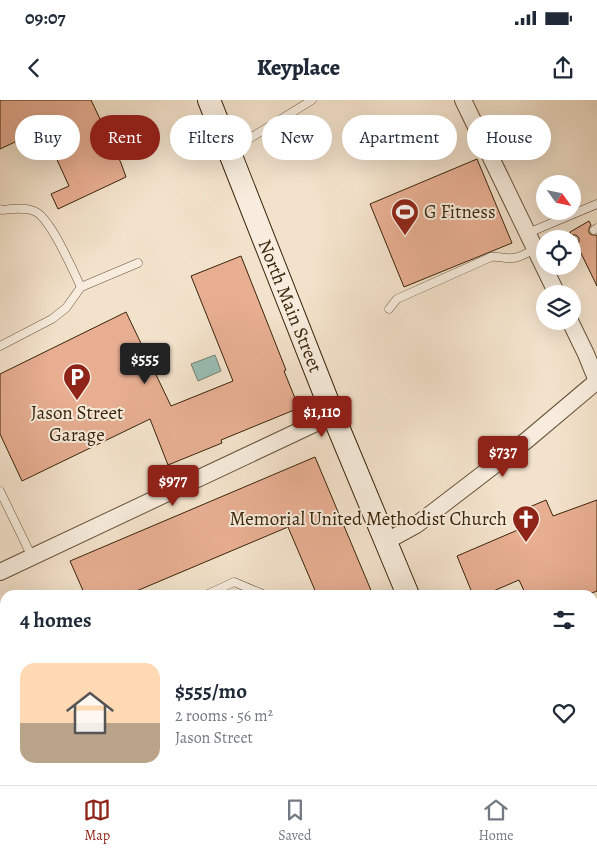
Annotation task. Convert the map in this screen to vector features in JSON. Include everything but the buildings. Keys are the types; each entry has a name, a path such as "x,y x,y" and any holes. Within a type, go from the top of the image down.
{"main road":[{"name":"North Main Street","path":"209,100 215,115"},
{"name":"North Main Street","path":"233,160 333,415 406,590"}],"street":[{"path":"463,100 536,246"},
{"path":"385,542 416,525 432,513 527,440 597,381 574,330"},
{"path":"0,572 333,415"}],"lane":[{"path":"252,137 312,100"},
{"path":"528,233 597,204"},
{"path":"0,209 24,208 42,215 50,226 81,287"},
{"path":"389,309 397,300 491,257 498,256 511,259 536,254"},
{"path":"0,346 52,319 66,308 81,287 138,264"},
{"path":"0,492 32,557"},
{"path":"217,590 234,582 253,590"}],"water":[{"path":"215,355 221,371 198,381 191,364"}],"place":[{"name":"G Fitness","path":"405,236"},
{"name":"Jason Street Garage","path":"77,401"},
{"name":"Memorial United Methodist Church","path":"526,543"}]}
